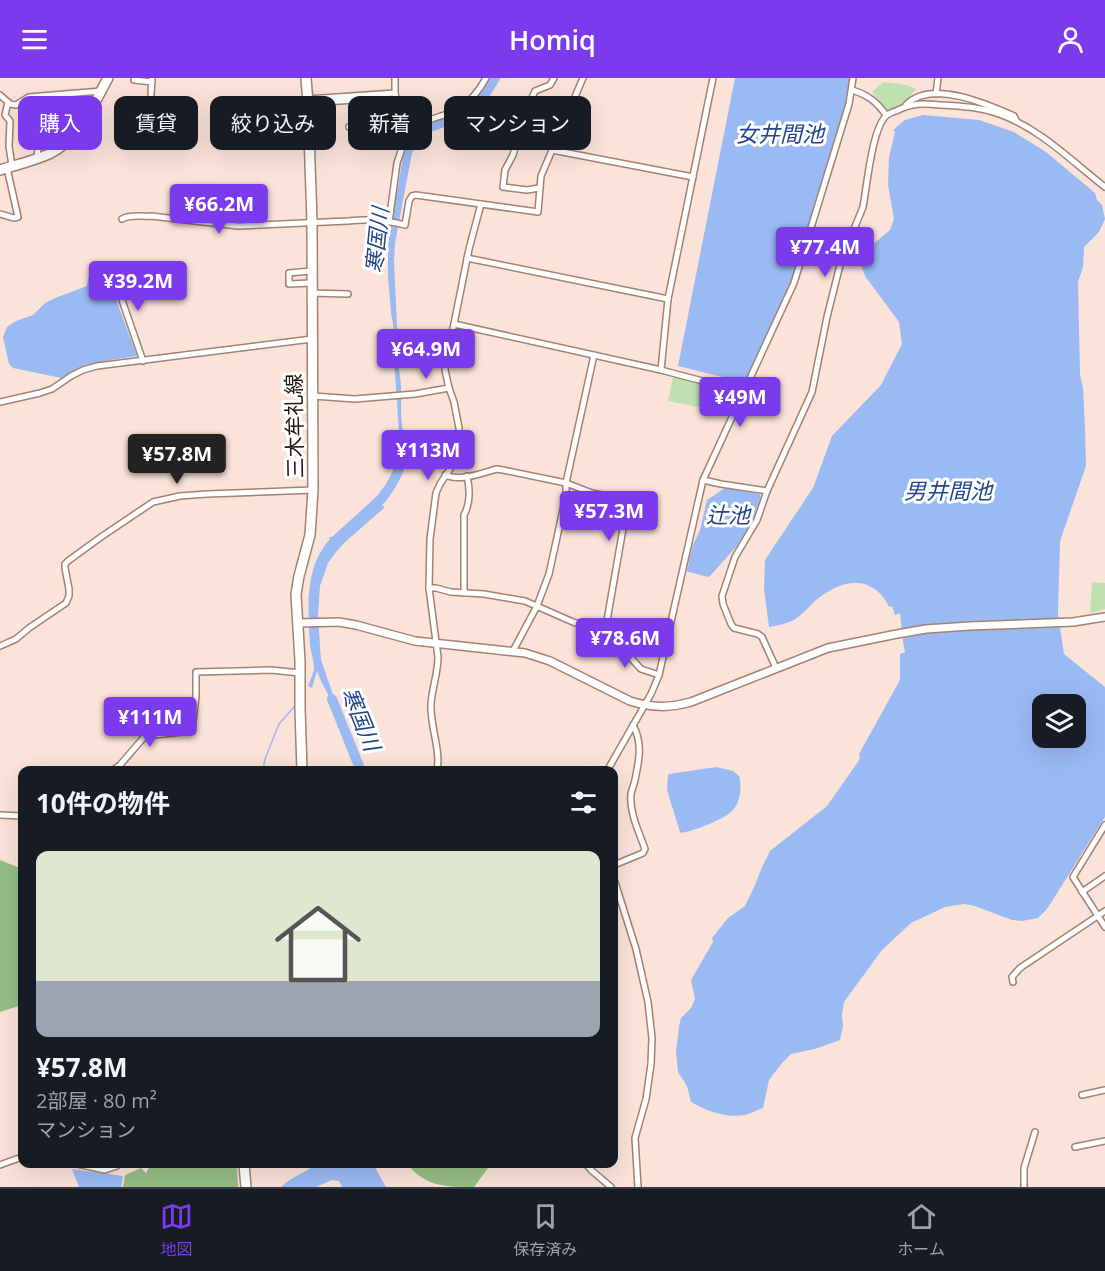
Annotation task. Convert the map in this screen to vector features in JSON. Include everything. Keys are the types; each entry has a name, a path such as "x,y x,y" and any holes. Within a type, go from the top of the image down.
{"main road":[{"path":"6,168 38,158 57,149 76,132 108,78"},
{"name":"三木牟礼線","path":"306,78 308,96"},
{"name":"三木牟礼線","path":"302,766 300,673 302,623 296,594 310,535 314,490 310,150"},
{"path":"244,1168 246,1187"}],"street":[{"path":"395,78 396,96"},
{"path":"432,119 466,105 486,78"},
{"path":"539,188 527,190 503,187 505,170 513,155 524,116 536,91 550,85 554,78"},
{"path":"575,96 583,78"},
{"path":"661,370 668,299 713,78"},
{"path":"610,766 651,694 659,675 703,480 794,283 849,104 854,78"},
{"path":"936,94 938,78"},
{"path":"134,80 152,80 151,94"},
{"path":"852,90 874,99 886,115"},
{"path":"43,96 101,91"},
{"path":"336,98 395,93"},
{"path":"905,106 917,97 936,94 977,100 1014,116 1016,121"},
{"path":"0,95 10,104 18,104"},
{"path":"0,214 18,217 6,168 10,121 5,115 8,102"},
{"path":"776,668 762,637 734,628 731,624 722,596 735,557 757,520 767,491 812,392 841,261 863,207 876,135 886,115 905,106 919,103 975,108 997,113 1037,133 1105,187"},
{"path":"38,158 39,150"},
{"path":"389,222 402,150"},
{"path":"122,219 129,216 151,216 238,226 366,219 405,225 409,201 412,196 416,195 538,212 541,176 552,150 693,177"},
{"path":"437,766 438,754 431,705 438,668 429,588 430,539 436,493 450,469 459,442 458,419 448,388 445,360 481,204"},
{"path":"467,258 668,299"},
{"path":"311,271 289,273 289,284 348,294"},
{"path":"112,272 143,361"},
{"path":"454,324 661,370 744,392"},
{"path":"0,402 52,389 83,370 97,366 312,339"},
{"path":"513,651 537,606 549,574 594,355"},
{"path":"313,396 345,399 448,388"},
{"path":"445,475 452,478 497,469 566,483 592,493 628,500 604,632"},
{"path":"464,593 464,515 467,509 469,486 467,476"},
{"path":"703,480 767,491"},
{"path":"0,646 16,639 66,603 69,589 65,564 68,561 153,502 180,496 314,490"},
{"path":"429,588 525,601 573,622 620,637 630,657 641,669 659,675"},
{"path":"302,623 339,622 399,638 525,653 550,661 630,701 662,707 691,702 828,648 897,634 951,627 1073,622 1105,616"},
{"path":"119,766 146,736 192,731 196,672 271,670 300,673"},
{"path":"618,863 644,853 645,849 631,802 640,746 638,734 633,725"},
{"path":"0,814 18,816"},
{"path":"1105,825 1073,877 1105,927"},
{"path":"1093,844 1105,836"},
{"path":"1082,892 1105,876"},
{"path":"618,892 636,949 648,1002 652,1038 646,1099 635,1138 638,1187"},
{"path":"1013,982 1012,977 1020,968 1105,911"},
{"path":"1082,1095 1105,1090"},
{"path":"1024,1187 1024,1168 1035,1132"},
{"path":"1075,1147 1105,1142"},
{"path":"0,1165 18,1158"},
{"path":"96,1168 105,1170 111,1168"},
{"path":"589,1168 611,1187"}],"green space":[{"path":"883,82 907,85 916,89 900,107 887,110 872,92"},
{"path":"673,377 743,392 733,414 668,401"},
{"path":"1092,582 1105,583 1105,609 1090,613"},
{"path":"0,860 18,867 18,1006 0,1012"},
{"path":"141,1168 146,1173 149,1168 237,1168 238,1187 123,1187 125,1175"},
{"path":"410,1168 488,1168 474,1187 437,1184"}],"water":[{"name":"女井間池","path":"735,78 851,78 850,93 793,280 747,381 743,382 678,366"},
{"name":"男井間池","path":"923,115 979,120 1014,132 1046,152 1095,193 1102,205 1105,219 1099,232 1084,247 1083,267 1078,282 1080,375 1083,388 1086,466 1060,541 1058,614 1064,654 1105,687 1105,817 1047,909 1038,918 1012,920 964,904 945,907 911,923 882,950 844,1002 840,1040 791,1054 769,1080 763,1108 744,1115 723,1115 691,1102 687,1086 678,1072 676,1051 681,1018 691,1008 695,999 691,980 713,942 712,938 728,918 745,906 770,851 827,806 860,759 859,754 900,680 900,654 905,652 900,613 895,615 892,606 889,607 883,597 867,585 853,583 840,586 821,596 796,619 769,627 764,589 765,560 813,488 832,436 881,385 902,344 899,322 865,276 861,264 864,252 890,230 894,219 888,185 889,157 895,132 893,130 905,120"},
{"path":"444,118 444,127 432,132 432,122"},
{"path":"404,150 414,150 395,243 394,262 401,413 405,450 403,466 397,474 400,449 394,330 388,277 388,242"},
{"path":"91,275 107,275 137,356 88,366 61,378 13,368 9,364 3,337 7,327 33,315 45,303 87,286"},
{"name":"辻池","path":"725,488 761,496 752,522 736,547 711,575 708,577 689,572 687,571 692,547 700,530 707,500"},
{"path":"376,497 377,502 384,508 336,552 328,563 320,586 318,616 321,660 338,709 337,712 317,671 312,688 308,686 314,669 309,617 312,576 329,537 332,537"},
{"path":"716,767 733,771 739,776 740,790 737,804 731,812 721,818 694,830 680,832 667,790 668,775"},
{"path":"311,1168 375,1168 386,1187 342,1187 339,1181 332,1180 316,1187 281,1187"},
{"path":"72,1169 123,1176 121,1187 79,1187"}],"waterway":[{"name":"寒国川","path":"483,96 495,78"},
{"name":"寒国川","path":"368,512 389,489 397,475 401,461"},
{"name":"寒国川","path":"332,699 359,766"},
{"path":"264,766 279,724 294,707"}]}
